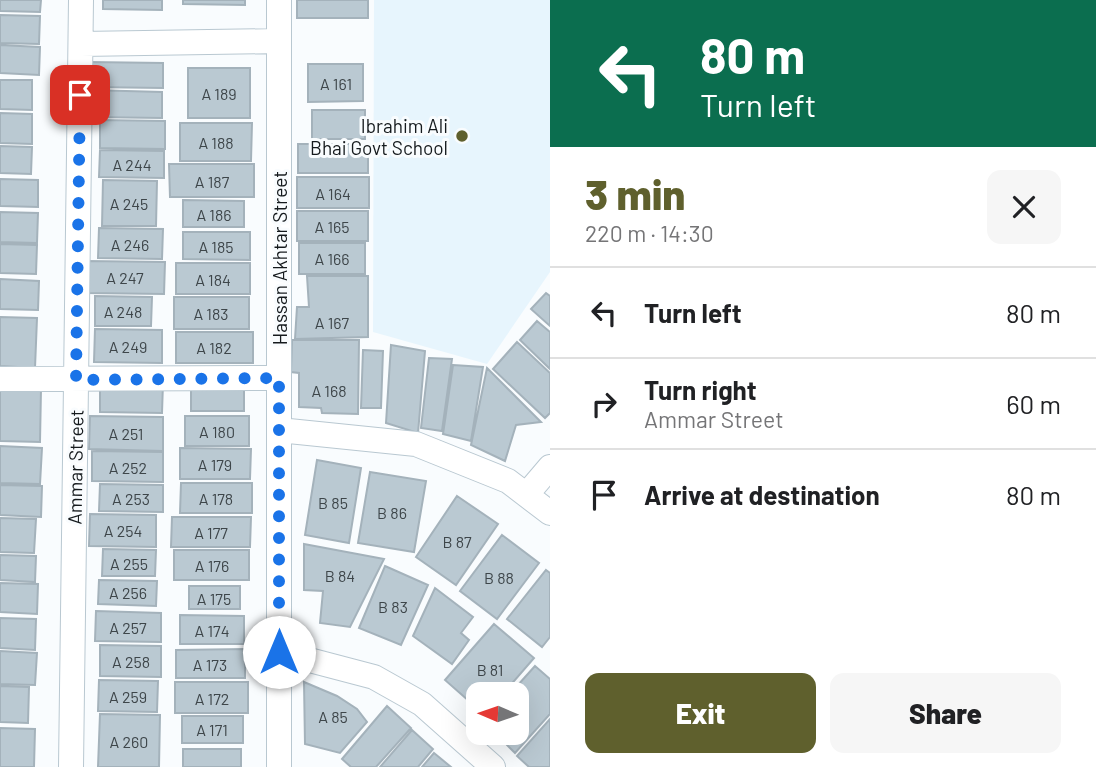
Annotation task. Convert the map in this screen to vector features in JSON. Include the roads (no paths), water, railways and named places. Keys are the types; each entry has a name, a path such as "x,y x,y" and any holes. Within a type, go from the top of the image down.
{"street":[{"name":"Ammar Street","path":"71,767 81,0"},
{"name":"Hassan Akhtar Street","path":"279,0 279,767"},
{"path":"81,44 279,41"},
{"path":"0,379 279,378"},
{"path":"279,430 416,444 508,481 550,513"},
{"path":"527,494 550,467"},
{"path":"279,652 374,677 422,704 493,767"}],"place":[{"name":"Ibrahim Ali Bhai Govt School","path":"462,136"}]}
